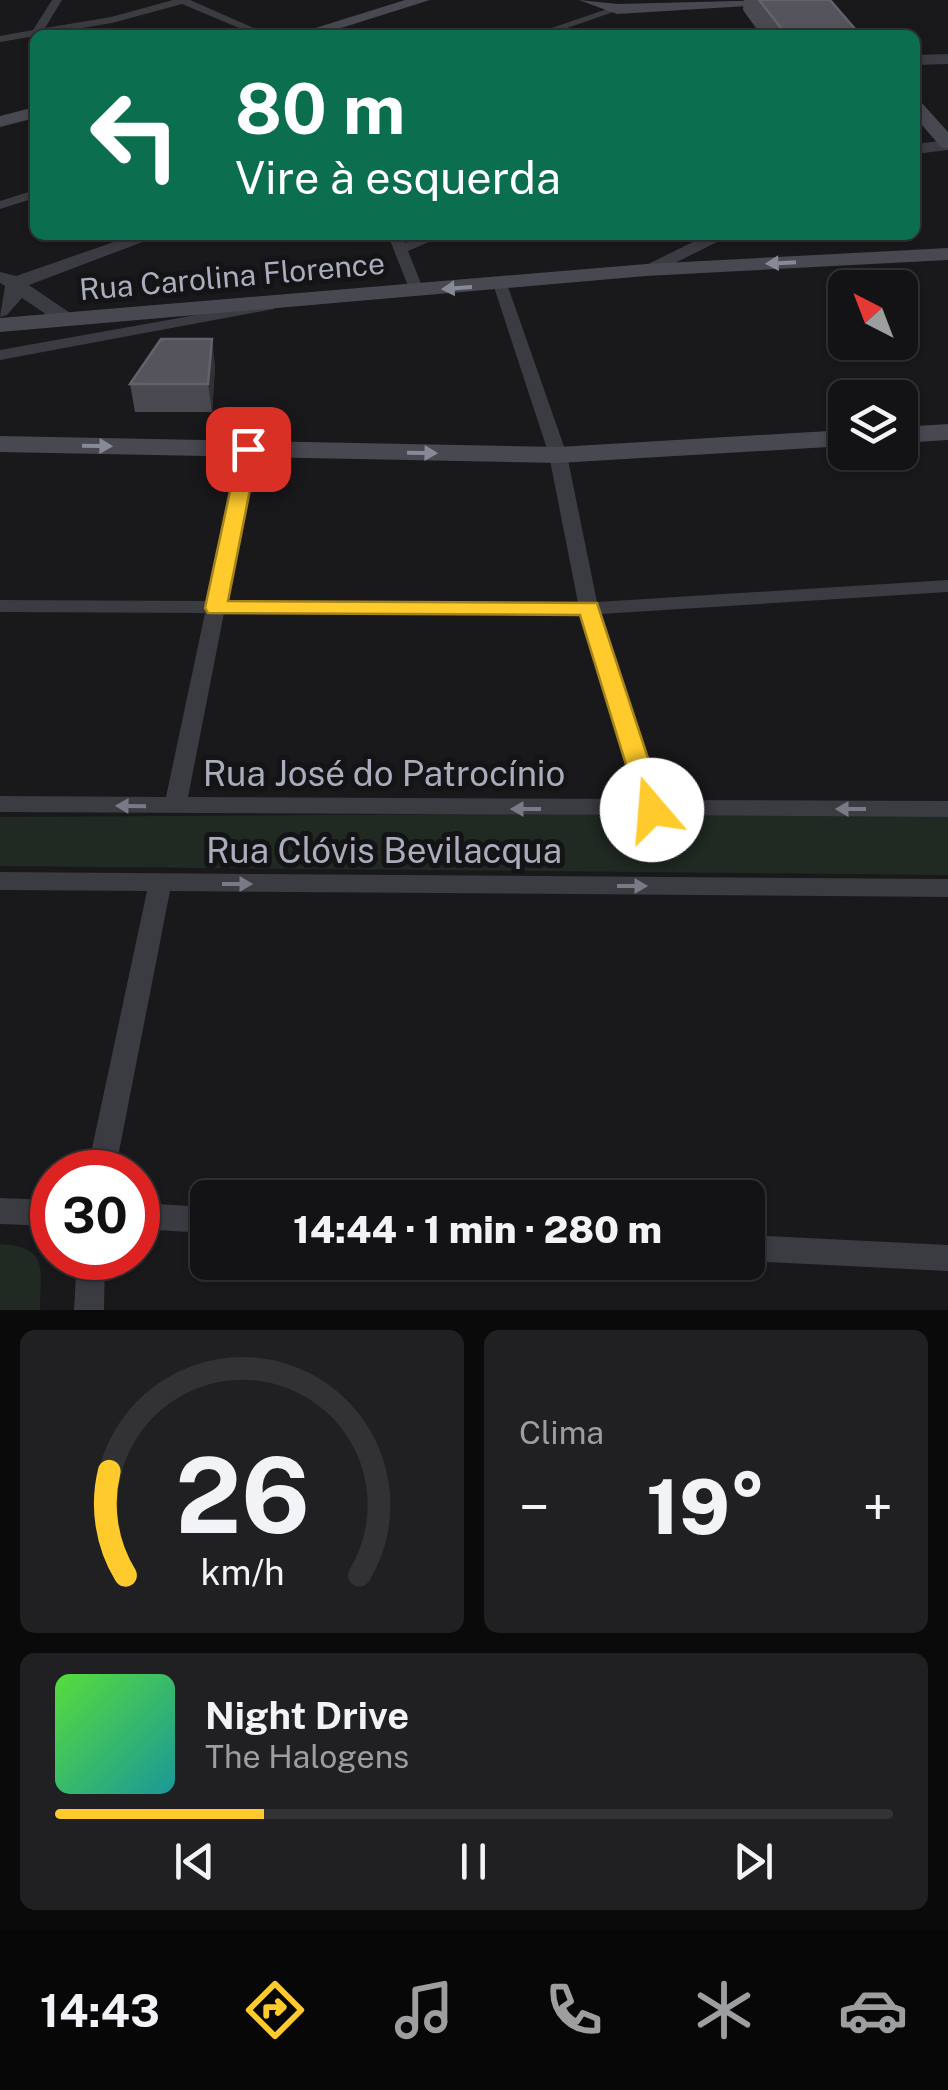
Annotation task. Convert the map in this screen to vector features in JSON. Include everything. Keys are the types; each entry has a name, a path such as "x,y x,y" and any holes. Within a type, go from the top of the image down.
{"main road":[{"path":"318,30 422,0"},
{"path":"593,2 617,8 764,0"},
{"path":"920,112 948,144"},
{"path":"0,122 30,113"},
{"name":"Rua Carolina Florence","path":"0,325 646,270 948,254"},
{"path":"918,434 948,432"},
{"path":"0,444 558,455 828,439"}],"street":[{"path":"59,30 184,0 253,30"},
{"path":"39,30 55,4 87,25"},
{"path":"551,30 617,8"},
{"path":"0,38 30,35"},
{"path":"920,60 948,58"},
{"path":"920,148 948,144"},
{"path":"0,204 30,195"},
{"path":"7,279 136,240"},
{"path":"646,270 711,240"},
{"path":"398,242 416,291"},
{"path":"0,311 13,297 7,279"},
{"path":"7,279 68,321"},
{"path":"500,284 558,455 589,608 652,810"},
{"path":"0,356 310,299"},
{"path":"175,806 248,449"},
{"path":"0,606 589,608 948,586"},
{"name":"Rua José do Patrocínio","path":"0,804 652,810 948,808"},
{"name":"Rua Clóvis Bevilacqua","path":"0,881 948,888"},
{"path":"106,1150 160,883"},
{"path":"0,1211 30,1212"},
{"path":"160,1217 190,1219"},
{"path":"765,1249 948,1258"},
{"path":"89,1310 90,1280"}],"shaded area":[{"path":"948,811 948,875 0,866 0,817"},
{"path":"0,1244 30,1252 30,1280 41,1280 40,1310 0,1310"}],"building":[{"path":"759,0 830,0 856,30 783,30"},
{"path":"161,339 212,339 208,384 130,384"}],"route":[{"path":"248,449 216,608 589,608 652,810"}]}
